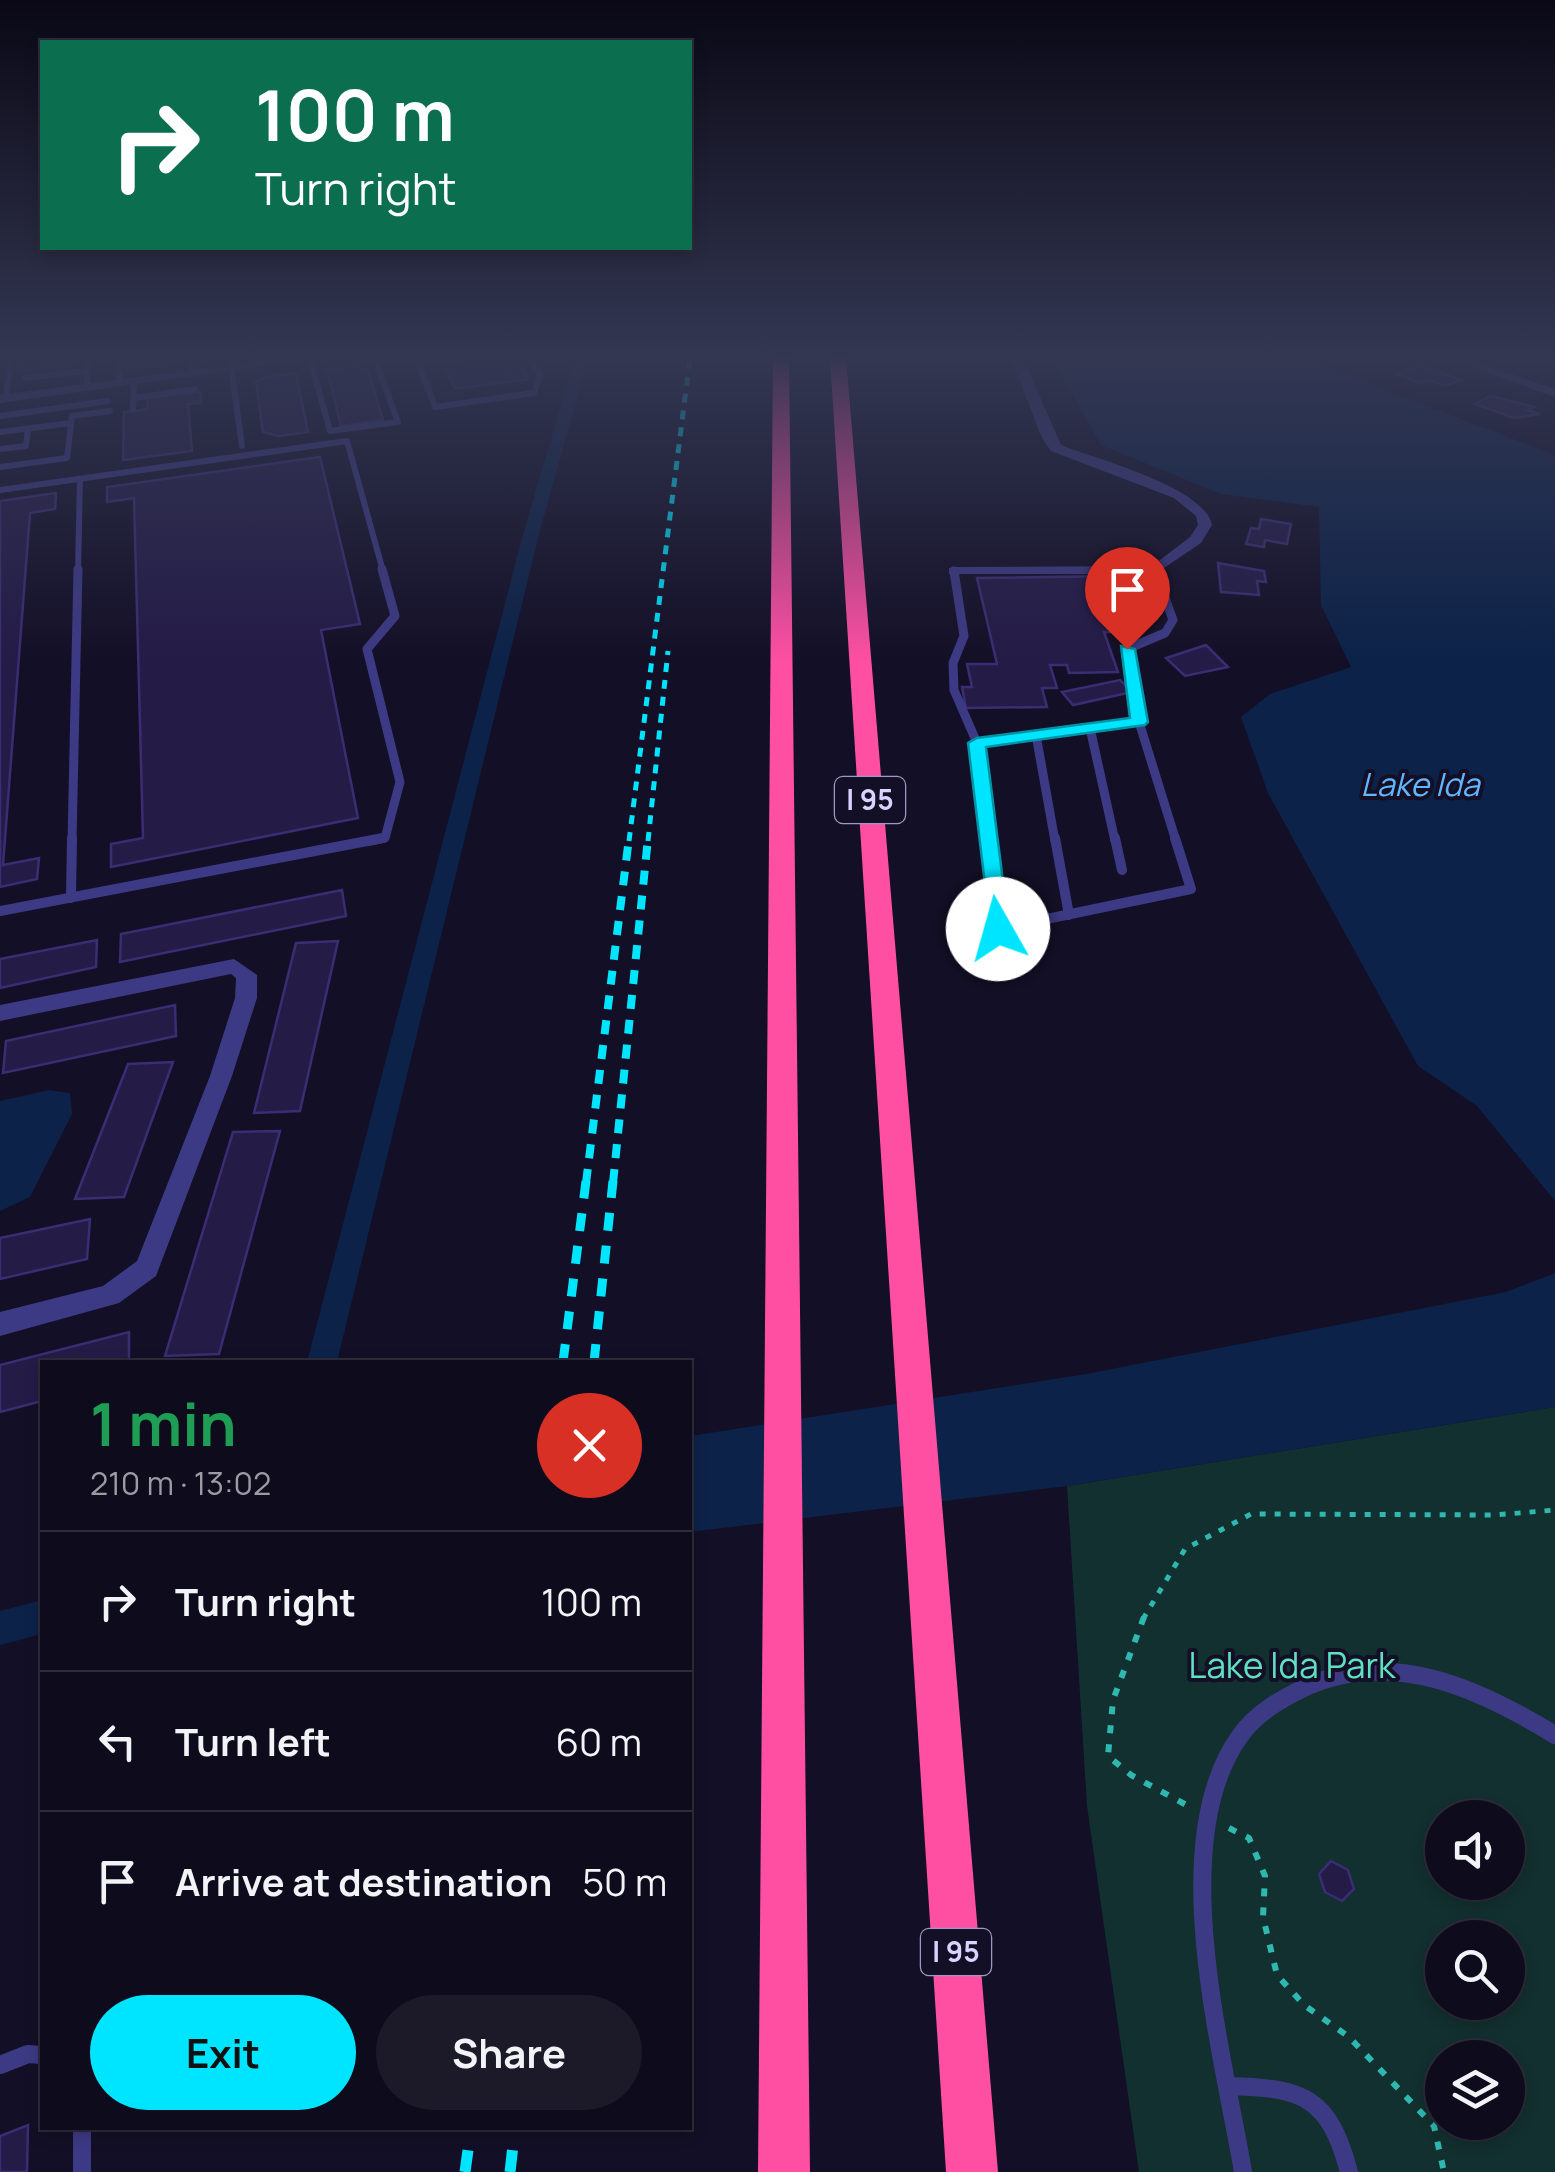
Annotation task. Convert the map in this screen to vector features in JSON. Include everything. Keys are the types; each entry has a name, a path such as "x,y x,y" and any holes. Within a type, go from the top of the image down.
{"highway":[{"path":"781,459 784,2172"},
{"name":"I 95","path":"845,459 972,2172"}],"street":[{"path":"954,571 1155,570 1196,540 1205,525 1203,514 1178,495 1085,459"},
{"path":"0,1012 198,971 234,966 247,975 246,998 221,1076 146,1268 110,1295 0,1324"}],"lane":[{"path":"24,464 25,459"},
{"path":"0,467 57,459"},
{"path":"0,490 218,459"},
{"path":"0,911 385,838 400,782 367,650 395,616 352,459"},
{"path":"71,898 80,479"},
{"path":"954,571 964,636 951,655 957,707 977,743 998,929 1191,889 1139,722 1127,649 1165,633 1173,620 1155,570"},
{"path":"977,743 1139,722"},
{"path":"1090,728 1122,870"},
{"path":"1036,736 1069,915"},
{"path":"1243,2172 1204,1938 1200,1883 1204,1815 1233,1747 1262,1712 1304,1685 1356,1670 1406,1673 1460,1684 1555,1735"},
{"path":"0,2065 28,2054 40,2055"},
{"path":"1229,2086 1284,2087 1305,2094 1327,2114 1343,2143 1350,2172"},
{"path":"82,2130 82,2172"}],"path":[{"path":"1444,2172 1434,2126 1349,2036 1304,2005 1277,1976 1263,1917 1266,1876 1250,1838 1131,1775 1108,1756 1113,1700 1143,1618 1185,1549 1251,1514 1495,1515 1555,1510"}],"green space":[{"name":"Lake Ida Park","path":"1555,1407 1555,2172 1139,2172 1087,1806 1067,1486"}],"water":[{"name":"Lake Ida","path":"1136,459 1555,459 1555,1201 1477,1106 1418,1066 1268,793 1241,717 1270,694 1351,667 1321,605 1319,507 1221,494"},
{"path":"49,1090 70,1093 72,1114 30,1197 0,1211 0,1101"},
{"path":"1555,1273 1555,1407 1067,1486 692,1532 692,1436 1086,1374 1506,1292"}],"building":[{"path":"321,459 360,624 321,630 358,818 111,867 111,844 143,838 134,498 107,502 107,487"},
{"path":"56,493 55,509 30,513 3,865 39,858 37,879 0,887 0,501"},
{"path":"1261,519 1291,524 1287,544 1265,540 1264,547 1246,544 1251,528 1259,529"},
{"path":"1218,563 1264,571 1266,582 1257,581 1259,595 1221,592"},
{"path":"1120,576 1125,591 1121,591 1136,632 1104,632 1118,672 1069,673 1067,665 1050,665 1057,688 1042,688 1047,707 966,708 962,687 972,687 967,664 997,664 977,578"},
{"path":"1206,645 1228,667 1185,676 1166,658"},
{"path":"1120,680 1132,692 1073,705 1062,692"},
{"path":"342,890 346,916 120,962 121,934"},
{"path":"97,940 96,967 0,988 0,959"},
{"path":"338,941 300,1111 254,1113 296,943"},
{"path":"175,1005 176,1036 3,1073 6,1041"},
{"path":"173,1062 124,1197 75,1199 128,1064"},
{"path":"280,1131 219,1354 165,1356 233,1132"},
{"path":"90,1219 87,1259 0,1279 0,1238"},
{"path":"129,1332 129,1360 40,1360 40,1402 0,1412 0,1365"},
{"path":"1331,1861 1348,1870 1354,1889 1342,1901 1325,1892 1319,1874"},
{"path":"28,2125 27,2172 0,2172 0,2136"}],"waterway":[{"path":"323,1360 553,459"},
{"path":"0,1628 40,1618"}],"railway":[{"path":"629,841 677,459"},
{"path":"648,841 668,651"},
{"path":"586,1183 629,838"},
{"path":"613,1183 648,838"},
{"path":"563,1360 586,1181"},
{"path":"594,1360 613,1181"},
{"path":"465,2172 471,2130"},
{"path":"510,2172 515,2130"}],"route":[{"path":"998,929 977,743 1139,722 1127,649"}]}
